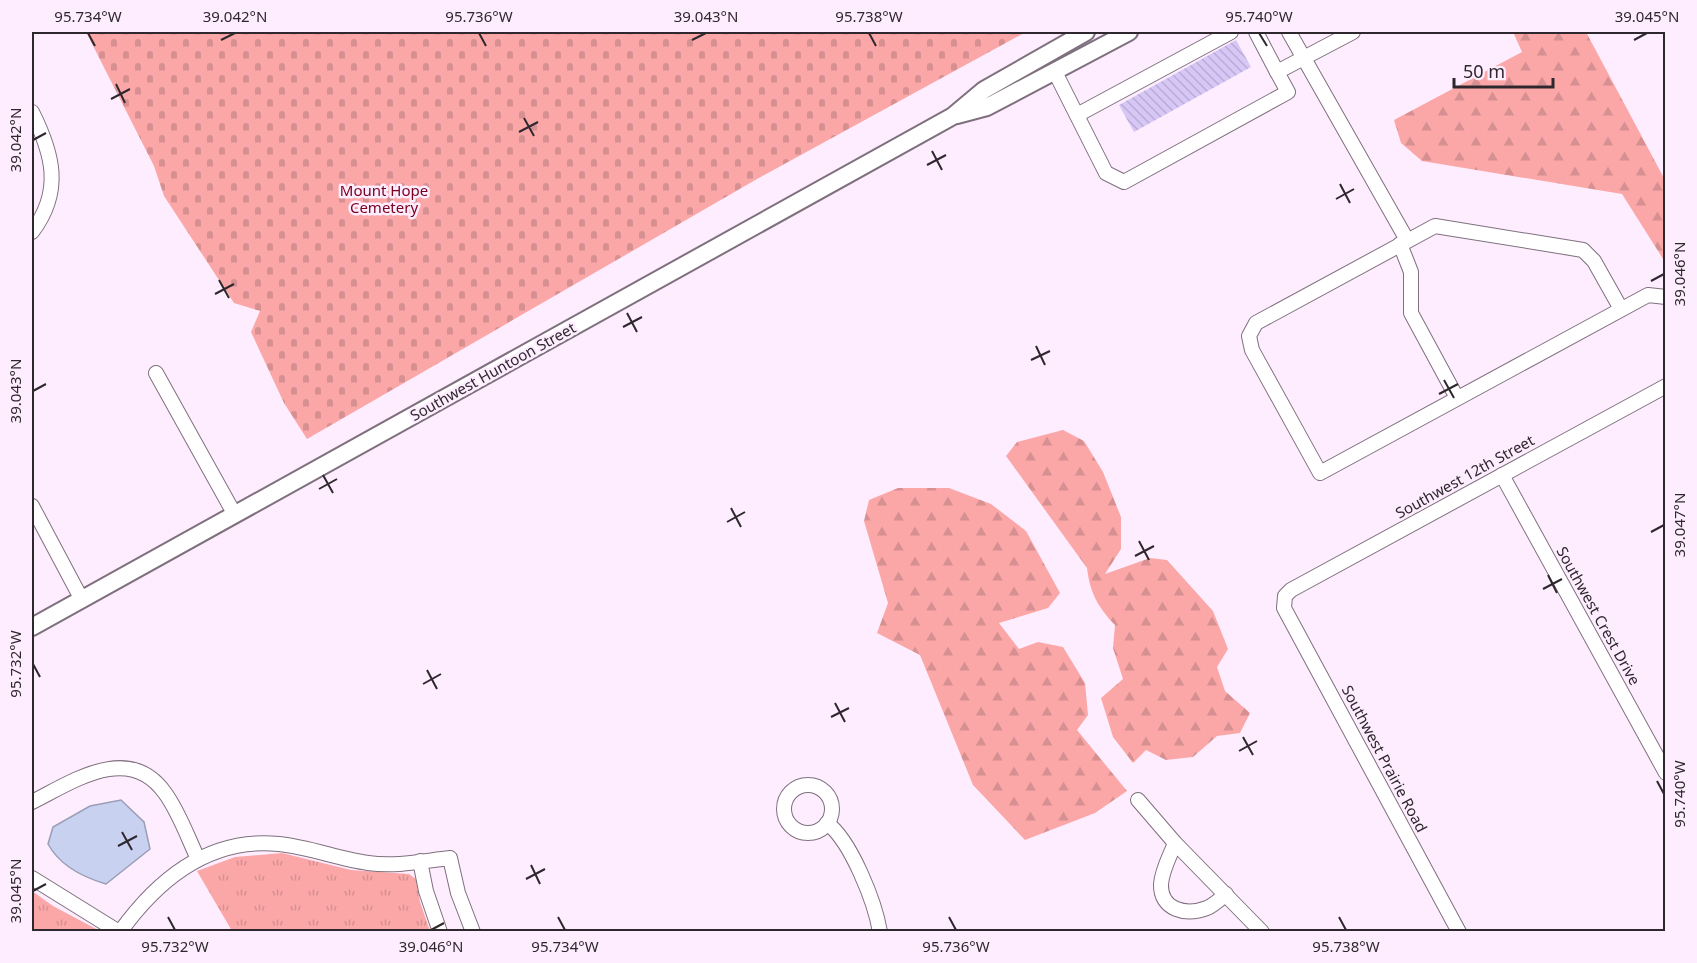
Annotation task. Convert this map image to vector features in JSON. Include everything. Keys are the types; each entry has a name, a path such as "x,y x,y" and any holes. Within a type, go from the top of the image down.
{"main road":[{"name":"Southwest Huntoon Street","path":"32,627 953,116 984,90 1086,32"},
{"name":"Southwest Huntoon Street","path":"953,116 987,107 1129,32"}],"street":[{"path":"1077,115 1231,32"},
{"path":"1055,72 1106,173 1124,182 1288,92 1256,32"},
{"path":"1288,32 1403,242 1411,272 1411,313 1457,398"},
{"path":"1322,32 1329,45"},
{"path":"1277,72 1353,32"},
{"path":"32,112 46,141 52,174 45,210 32,232"},
{"path":"1620,309 1594,261 1583,250 1443,226 1429,228 1256,323 1249,336 1250,346 1320,473 1620,309 1648,295 1665,297"},
{"path":"156,373 235,515"},
{"name":"Southwest 12th Street","path":"1284,600 1291,590 1665,386"},
{"name":"Southwest Crest Drive","path":"1502,475 1665,773"},
{"path":"32,506 82,600"},
{"name":"Southwest Prairie Road","path":"1284,600 1284,608 1459,932"},
{"path":"32,802 105,768 132,770 144,774 165,793 198,860"},
{"path":"1138,800 1175,843 1262,932"},
{"path":"827,823 844,842 865,885 880,932"},
{"path":"1175,843 1164,869 1161,885 1165,901 1172,908 1189,911 1209,908 1226,894"},
{"path":"32,878 119,932 139,905 158,885 198,860 223,850 280,844 368,863 393,864 450,858 458,893 473,932"},
{"path":"420,861 428,900 440,932"}],"green space":[{"name":"Mount Hope Cemetery","path":"86,32 1026,32 757,179 307,439 284,403 251,332 260,311 234,303 164,196 154,166"},
{"path":"1513,32 1586,32 1665,180 1665,262 1622,194 1422,161 1401,143 1394,120 1522,52"},
{"path":"1063,430 1084,441 1103,472 1121,517 1121,549 1105,574 1150,558 1167,560 1213,611 1228,649 1217,667 1225,691 1250,713 1240,733 1217,736 1193,757 1166,760 1146,750 1133,763 1113,737 1101,698 1123,679 1113,648 1115,625 1096,599 1090,585 1087,568 1006,456 1017,442"},
{"path":"898,488 949,488 991,504 1026,531 1060,593 1048,608 999,623 1019,649 1038,642 1063,647 1085,683 1088,715 1077,730 1127,791 1095,813 1025,840 973,785 920,655 877,633 888,603 864,521 869,500"},
{"path":"282,853 351,870 409,874 416,879 420,902 430,931 232,931 197,871 235,857"},
{"path":"32,891 53,906 100,931 32,931"}],"water":[{"path":"121,800 144,822 150,849 106,884 72,870 53,852 48,844 53,827 90,806"}],"building":[{"path":"1236,40 1251,67 1134,132 1119,105"}]}
